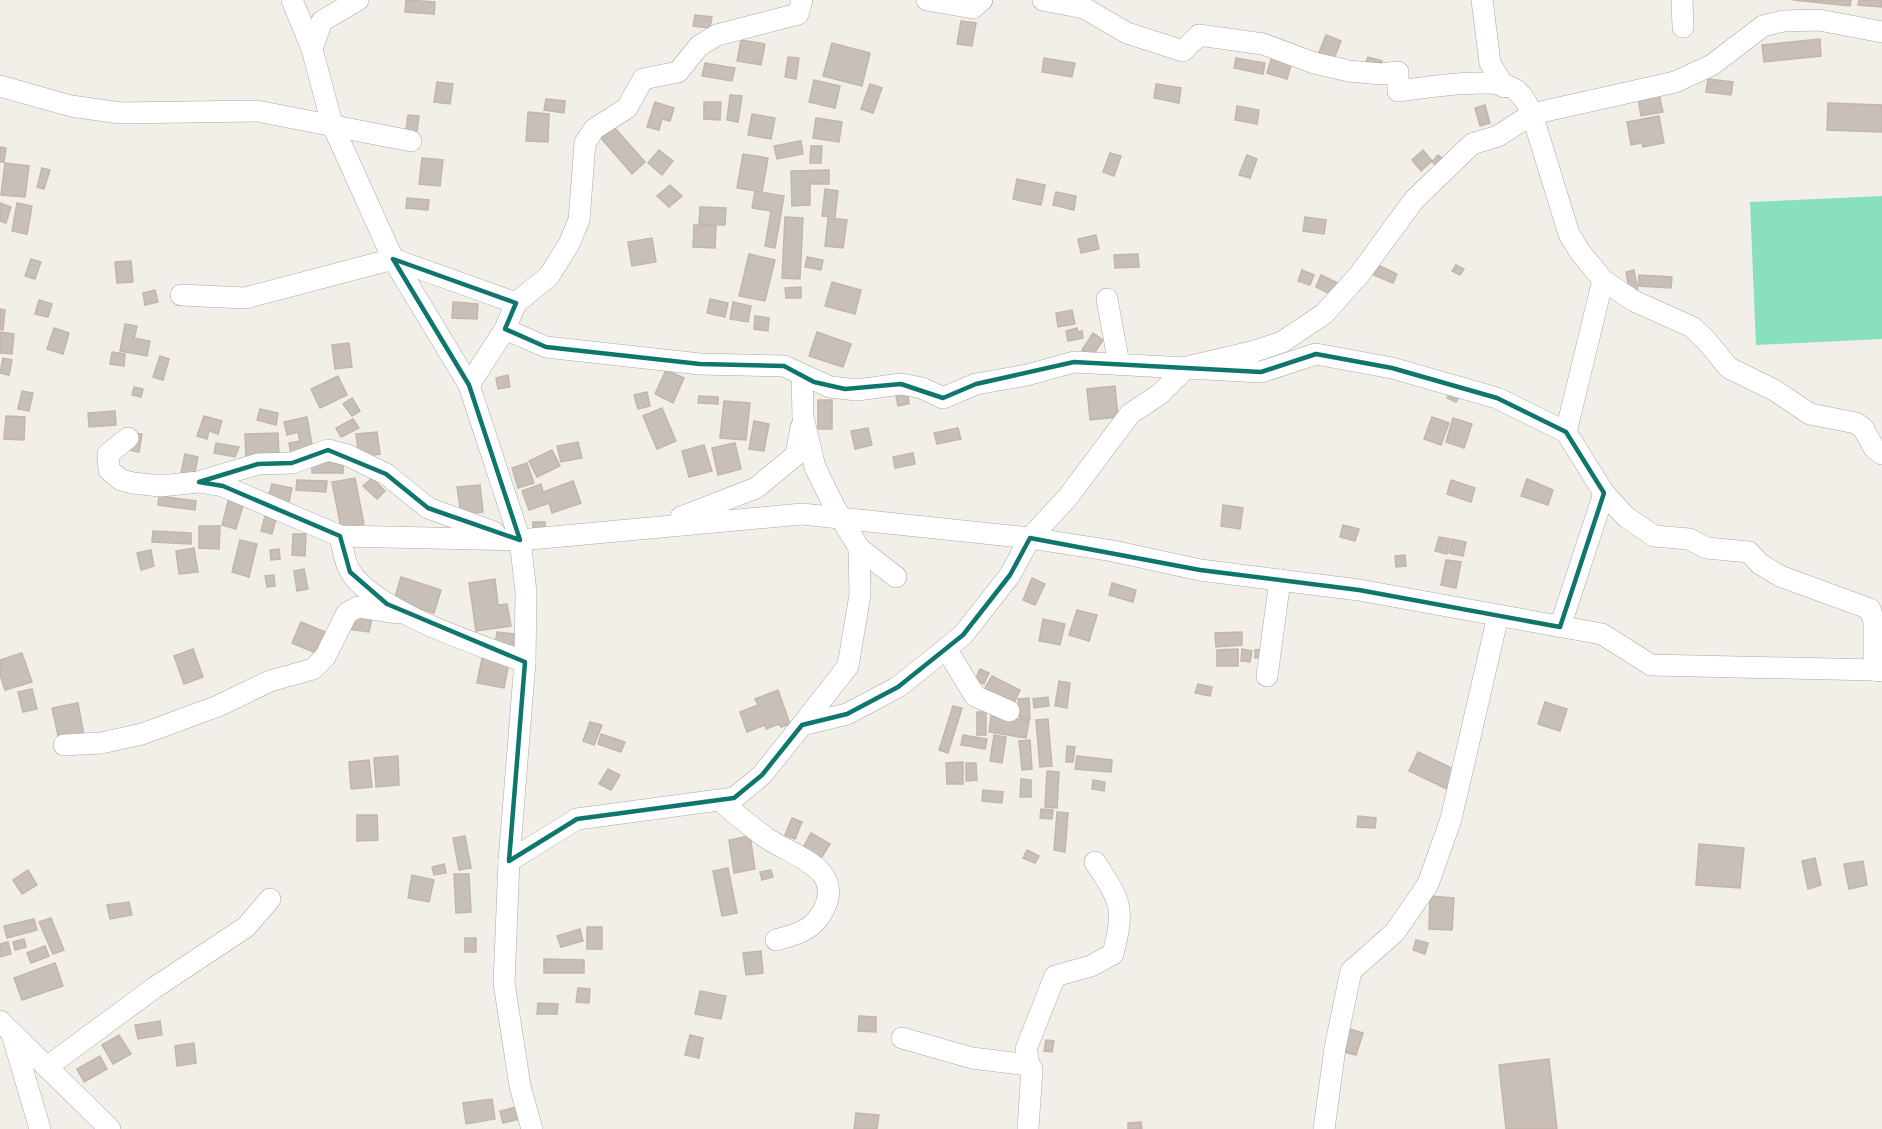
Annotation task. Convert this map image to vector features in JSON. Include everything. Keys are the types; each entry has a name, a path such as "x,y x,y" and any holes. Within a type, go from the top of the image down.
{"street":[{"path":"292,0 313,24 312,49 332,124 393,258 469,385 520,540 525,592 525,662 509,861 504,983 520,1086 532,1129"},
{"path":"313,24 358,0"},
{"path":"469,385 504,329 516,303 549,276 579,220 585,143 588,135 621,114 643,79 678,72 699,46 717,35 798,14 801,0"},
{"path":"927,0 974,8 982,0"},
{"path":"1042,0 1084,8 1127,33 1183,51 1200,35 1263,44 1314,63 1349,71 1381,74 1398,72 1398,91 1469,83 1512,88 1520,94 1532,114 1569,234 1580,252 1603,280 1634,301 1692,327 1729,368 1774,390 1797,407 1820,418 1856,423 1882,454"},
{"path":"1482,0 1490,63 1504,87"},
{"path":"1682,0 1683,27"},
{"path":"802,724 847,714 898,687 947,650 963,635 1004,584 1030,538 1068,497 1130,414 1161,394 1187,367 1282,342 1305,329 1324,314 1359,275 1414,200 1472,144 1498,136 1532,114 1675,82 1712,65 1763,26 1783,21 1827,21 1882,32"},
{"path":"0,86 71,106 120,113 257,111 411,141"},
{"path":"181,295 245,298 393,258 516,303"},
{"path":"1566,432 1603,280"},
{"path":"1107,298 1119,364"},
{"path":"199,482 223,486 340,536 520,540 802,514 840,517 1030,538 1200,570 1359,590 1602,634 1650,665 1878,671 1874,622 1870,609 1780,576 1760,564 1749,552 1707,548 1689,539 1654,536 1626,517 1604,493 1566,432 1497,398 1392,368 1316,354 1261,372 1074,362 1027,375 976,384 943,398 922,388 901,384 857,390 837,388 814,382 784,366 700,364 546,347 504,329"},
{"path":"652,527 756,488 796,455 803,417 802,375"},
{"path":"803,417 815,467 840,517 860,548 897,577"},
{"path":"128,438 108,454 110,470 121,480 160,486 199,482 258,464 292,463 327,450 347,455 386,474 428,508 520,540"},
{"path":"1560,627 1604,493"},
{"path":"340,536 350,572 387,603 408,615 525,662"},
{"path":"509,861 577,819 734,798 762,775 848,666 860,595 860,548"},
{"path":"1267,676 1280,580"},
{"path":"64,745 101,743 142,734 218,706 270,681 313,669 325,657 346,613 358,607 408,615"},
{"path":"1323,1129 1335,1048 1351,970 1395,932 1428,884 1451,819 1498,615"},
{"path":"947,650 975,696 1009,711"},
{"path":"721,801 770,840 802,856 826,877 829,892 820,918 810,929 776,940"},
{"path":"1028,1129 1032,1069 1026,1049 1055,976 1091,966 1113,954 1122,921 1115,893 1095,862"},
{"path":"47,1068 154,988 246,927 270,899"},
{"path":"6,1027 110,1129"},
{"path":"6,1027 40,1129"},
{"path":"903,1038 972,1058 1029,1065"}],"highlighted area":[{"path":"393,259 516,303 505,329 546,347 700,364 784,366 814,382 845,389 901,384 943,398 976,384 1074,362 1261,372 1316,354 1392,368 1497,398 1566,432 1604,493 1560,627 1359,590 1200,570 1030,538 1010,575 963,635 898,687 847,714 802,725 762,775 734,798 577,819 509,861 525,662 387,604 350,572 340,536 223,486 199,482 258,464 292,463 328,450 386,474 428,508 520,540 469,385"}],"green space":[{"path":"1882,196 1882,339 1756,345 1750,202"}],"building":[{"path":"406,0 435,2 434,14 405,12"},
{"path":"1793,0 1851,0 1850,6"},
{"path":"1859,0 1882,0 1882,7 1858,5"},
{"path":"695,15 712,17 710,28 693,26"},
{"path":"961,21 976,23 972,46 957,44"},
{"path":"1326,35 1341,41 1333,61 1318,55"},
{"path":"1820,39 1821,56 1764,62 1762,45"},
{"path":"741,40 765,44 761,65 737,61"},
{"path":"832,43 870,53 862,86 823,76"},
{"path":"1272,56 1292,62 1287,79 1267,73"},
{"path":"788,57 799,58 796,79 785,77"},
{"path":"1368,57 1382,61 1379,69 1365,65"},
{"path":"1044,58 1075,63 1072,77 1042,72"},
{"path":"1236,58 1265,63 1263,74 1234,68"},
{"path":"705,63 735,68 732,81 702,76"},
{"path":"1708,79 1733,82 1731,95 1706,92"},
{"path":"814,80 840,86 835,108 809,102"},
{"path":"437,82 453,84 450,104 434,102"},
{"path":"870,84 882,88 873,113 861,109"},
{"path":"1156,84 1181,88 1179,103 1154,98"},
{"path":"1659,94 1663,112 1641,116 1638,98"},
{"path":"730,95 742,96 738,122 727,120"},
{"path":"546,99 565,101 564,113 544,110"},
{"path":"655,102 674,108 670,121 662,119 659,130 647,127"},
{"path":"704,102 721,102 720,120 704,119"},
{"path":"1828,103 1882,105 1882,132 1827,130"},
{"path":"1485,105 1490,123 1480,126 1475,108"},
{"path":"1237,106 1259,110 1257,124 1235,120"},
{"path":"528,112 549,114 548,142 526,141"},
{"path":"752,114 775,118 771,139 748,135"},
{"path":"408,115 419,116 417,131 406,130"},
{"path":"1659,116 1664,143 1643,147 1642,143 1631,145 1627,122"},
{"path":"816,118 842,122 839,142 813,138"},
{"path":"614,127 645,162 632,174 601,138"},
{"path":"801,141 803,154 777,159 774,146"},
{"path":"811,146 822,146 821,163 810,163"},
{"path":"0,147 6,148 4,162 0,162"},
{"path":"659,150 673,161 662,175 648,163"},
{"path":"1423,150 1432,161 1421,171 1412,160"},
{"path":"1110,153 1121,156 1114,176 1103,172"},
{"path":"743,154 768,158 762,192 737,188"},
{"path":"1247,155 1257,159 1250,178 1239,175"},
{"path":"1438,155 1445,160 1438,167 1432,162"},
{"path":"422,158 443,160 440,186 419,184"},
{"path":"5,163 29,166 25,197 1,195"},
{"path":"42,168 50,170 44,189 37,187"},
{"path":"829,170 829,184 810,184 810,205 792,206 791,171"},
{"path":"1017,179 1045,185 1041,205 1013,199"},
{"path":"670,185 682,196 669,207 657,196"},
{"path":"825,189 838,191 835,217 822,216"},
{"path":"755,191 784,196 775,248 765,246 771,211 752,208"},
{"path":"1056,192 1076,196 1074,210 1053,205"},
{"path":"407,198 429,200 428,210 406,208"},
{"path":"0,203 11,207 6,223 0,221"},
{"path":"17,203 32,206 27,234 12,231"},
{"path":"700,207 726,208 725,225 699,224"},
{"path":"785,217 803,218 800,279 782,278"},
{"path":"1305,217 1326,220 1324,234 1303,231"},
{"path":"828,218 847,220 843,248 825,246"},
{"path":"694,225 716,226 715,248 693,247"},
{"path":"1096,235 1099,249 1081,253 1078,239"},
{"path":"652,238 656,262 632,266 628,242"},
{"path":"749,254 775,260 765,301 739,296"},
{"path":"1138,254 1139,267 1115,268 1114,255"},
{"path":"807,257 823,260 821,270 805,267"},
{"path":"31,259 41,262 35,279 25,276"},
{"path":"131,261 133,282 117,283 115,262"},
{"path":"1378,265 1397,274 1393,283 1374,275"},
{"path":"1456,265 1464,269 1460,275 1452,271"},
{"path":"1302,270 1314,275 1310,285 1298,281"},
{"path":"1634,270 1638,292 1630,294 1626,272"},
{"path":"1321,275 1338,283 1332,295 1316,287"},
{"path":"1639,275 1672,277 1671,288 1638,286"},
{"path":"832,282 861,290 855,314 825,306"},
{"path":"801,287 801,298 786,298 785,288"},
{"path":"155,290 158,302 145,305 143,293"},
{"path":"710,299 728,303 725,317 707,313"},
{"path":"39,300 52,304 48,317 35,314"},
{"path":"453,302 478,304 477,319 452,318"},
{"path":"733,302 751,306 748,322 730,319"},
{"path":"0,309 5,310 3,330 0,329"},
{"path":"1072,310 1075,324 1058,327 1056,313"},
{"path":"755,316 769,318 768,331 754,329"},
{"path":"125,324 137,326 134,338 150,341 147,356 120,351"},
{"path":"54,328 69,333 63,354 47,349"},
{"path":"1077,328 1078,332 1082,331 1083,338 1068,341 1066,331"},
{"path":"0,332 14,334 12,354 0,353"},
{"path":"817,332 851,344 843,367 809,356"},
{"path":"1093,333 1103,340 1092,357 1082,350"},
{"path":"349,343 352,367 335,369 332,345"},
{"path":"112,352 125,354 124,366 110,364"},
{"path":"160,356 169,359 163,380 153,377"},
{"path":"3,358 12,360 9,375 0,373"},
{"path":"666,370 684,378 673,403 655,394"},
{"path":"508,375 510,387 498,389 496,378"},
{"path":"338,376 347,395 320,408 311,389"},
{"path":"1115,386 1118,417 1090,420 1087,389"},
{"path":"134,387 143,389 141,397 132,395"},
{"path":"907,389 909,404 898,406 895,391"},
{"path":"1451,390 1460,394 1456,402 1447,398"},
{"path":"22,391 33,393 29,411 18,409"},
{"path":"647,392 650,406 638,409 634,395"},
{"path":"699,396 718,397 718,404 698,403"},
{"path":"352,398 360,411 352,416 343,404"},
{"path":"818,400 832,400 832,429 818,429"},
{"path":"724,401 750,403 746,440 720,438"},
{"path":"662,408 676,441 657,449 643,416"},
{"path":"260,409 278,413 276,425 257,420"},
{"path":"115,411 116,425 89,427 88,413"},
{"path":"6,416 25,417 24,440 4,439"},
{"path":"204,416 222,421 218,434 209,431 207,439 197,436"},
{"path":"307,417 313,450 291,454 289,443 300,441 298,432 287,435 284,422"},
{"path":"1432,417 1449,423 1441,445 1424,439"},
{"path":"1453,418 1472,424 1464,448 1446,442"},
{"path":"353,419 359,428 341,437 336,428"},
{"path":"754,421 769,424 764,451 749,449"},
{"path":"868,428 872,445 855,449 851,431"},
{"path":"958,428 961,439 937,444 934,433"},
{"path":"377,432 380,454 359,457 356,434"},
{"path":"132,433 142,434 139,452 129,450"},
{"path":"278,433 279,456 246,457 245,434"},
{"path":"578,442 582,458 561,462 557,446"},
{"path":"216,443 239,447 235,457 214,453"},
{"path":"735,443 741,469 718,475 712,448"},
{"path":"704,445 712,471 689,477 682,451"},
{"path":"552,450 560,466 537,477 529,461"},
{"path":"913,453 915,464 895,468 893,457"},
{"path":"185,454 198,457 194,476 181,473"},
{"path":"312,462 343,463 343,473 312,473"},
{"path":"527,463 534,483 518,488 512,468"},
{"path":"355,478 364,524 341,528 332,482"},
{"path":"372,478 385,491 377,499 363,486"},
{"path":"1527,479 1553,490 1548,505 1521,496"},
{"path":"297,480 327,481 326,492 296,490"},
{"path":"1451,480 1475,488 1471,502 1447,494"},
{"path":"573,481 581,503 552,513 549,503 529,510 522,491 541,484 543,492"},
{"path":"272,484 292,488 288,506 267,501"},
{"path":"480,485 483,512 461,514 457,487"},
{"path":"159,496 196,501 195,510 158,505"},
{"path":"229,498 244,502 236,529 222,525"},
{"path":"1223,505 1243,508 1240,529 1221,526"},
{"path":"266,512 277,515 272,534 261,531"},
{"path":"533,522 545,522 545,535 533,535"},
{"path":"1343,525 1359,529 1355,541 1340,537"},
{"path":"199,526 220,526 219,549 199,548"},
{"path":"153,531 191,533 191,544 152,542"},
{"path":"293,534 306,534 305,556 292,555"},
{"path":"1439,537 1450,539 1447,554 1435,551"},
{"path":"1452,539 1466,542 1463,556 1449,553"},
{"path":"240,540 257,544 249,577 232,572"},
{"path":"194,548 198,572 179,574 176,551"},
{"path":"279,549 280,559 271,560 270,550"},
{"path":"151,550 154,566 141,570 137,553"},
{"path":"1405,555 1406,566 1396,567 1395,556"},
{"path":"1446,560 1461,562 1456,588 1441,585"},
{"path":"304,569 308,589 297,591 294,571"},
{"path":"274,575 275,586 267,587 265,576"},
{"path":"401,577 441,590 434,613 394,600"},
{"path":"1032,578 1045,584 1035,605 1023,600"},
{"path":"495,579 498,605 507,604 511,626 476,631 469,583"},
{"path":"1112,583 1136,590 1133,602 1109,595"},
{"path":"1077,610 1097,615 1089,641 1069,635"},
{"path":"351,614 372,618 369,632 348,629"},
{"path":"1043,619 1065,624 1060,645 1039,641"},
{"path":"301,622 325,632 316,653 292,643"},
{"path":"497,632 514,634 513,648 495,646"},
{"path":"1242,632 1242,645 1216,647 1215,633"},
{"path":"193,649 203,677 184,684 174,656"},
{"path":"1238,649 1238,666 1217,666 1217,650"},
{"path":"1242,649 1252,651 1250,662 1241,661"},
{"path":"1263,649 1264,657 1255,658 1255,650"},
{"path":"22,653 32,682 5,690 0,675 0,660"},
{"path":"482,658 509,663 504,688 477,683"},
{"path":"980,669 989,673 984,684 975,680"},
{"path":"992,676 1020,690 1013,705 984,690"},
{"path":"1059,681 1070,683 1067,708 1055,706"},
{"path":"1198,684 1212,687 1210,696 1195,693"},
{"path":"32,689 37,709 23,712 18,692"},
{"path":"778,690 790,724 781,727 779,724 766,729 765,725 747,732 740,712 758,705 755,699"},
{"path":"1048,697 1049,706 1034,708 1033,699"},
{"path":"1029,698 1030,719 1020,720 1018,699"},
{"path":"1545,702 1567,709 1560,731 1538,724"},
{"path":"78,703 84,735 59,740 52,708"},
{"path":"953,706 962,708 948,753 939,750"},
{"path":"977,712 986,712 986,735 977,735"},
{"path":"991,716 1029,721 1026,738 989,732"},
{"path":"1048,719 1052,766 1040,767 1036,720"},
{"path":"590,722 602,725 594,745 583,741"},
{"path":"601,734 625,742 621,752 598,744"},
{"path":"963,735 987,739 985,749 961,745"},
{"path":"994,735 1006,737 1002,763 990,761"},
{"path":"1030,740 1032,769 1022,770 1019,741"},
{"path":"1067,746 1075,747 1073,762 1066,762"},
{"path":"1418,752 1458,771 1449,790 1409,771"},
{"path":"398,756 399,785 376,787 374,758"},
{"path":"1077,756 1112,760 1111,772 1075,769"},
{"path":"369,760 372,787 351,789 349,762"},
{"path":"963,762 963,784 947,784 946,763"},
{"path":"966,763 976,763 977,780 966,781"},
{"path":"608,769 620,775 611,790 599,784"},
{"path":"1047,771 1059,772 1057,808 1045,807"},
{"path":"1021,779 1031,780 1031,797 1020,797"},
{"path":"1093,780 1105,782 1104,791 1092,789"},
{"path":"983,790 1003,792 1002,803 982,801"},
{"path":"1041,809 1053,810 1052,819 1040,818"},
{"path":"1057,812 1068,813 1065,852 1054,850"},
{"path":"357,815 377,815 378,840 357,841"},
{"path":"1358,816 1376,818 1375,828 1357,827"},
{"path":"792,818 802,822 795,839 785,835"},
{"path":"811,833 830,844 818,863 800,853"},
{"path":"465,836 471,868 459,870 453,838"},
{"path":"750,836 755,869 734,873 729,840"},
{"path":"1699,844 1744,848 1740,888 1696,885"},
{"path":"1027,850 1039,856 1035,863 1023,858"},
{"path":"1815,858 1821,885 1808,889 1802,861"},
{"path":"1863,861 1867,885 1849,889 1844,864"},
{"path":"444,864 446,873 434,875 432,867"},
{"path":"728,868 737,913 722,916 713,871"},
{"path":"28,870 37,885 22,894 13,880"},
{"path":"771,870 773,877 762,880 760,872"},
{"path":"454,874 469,874 471,912 456,913"},
{"path":"412,875 434,880 429,902 408,898"},
{"path":"1430,896 1454,898 1452,930 1429,929"},
{"path":"129,902 132,915 110,919 107,905"},
{"path":"51,918 64,950 53,954 39,922"},
{"path":"34,919 37,930 7,938 4,926"},
{"path":"587,927 602,927 602,949 587,949"},
{"path":"580,929 583,941 561,947 557,936"},
{"path":"465,938 476,938 476,952 465,952"},
{"path":"24,939 26,947 15,950 13,942"},
{"path":"1416,940 1428,943 1425,954 1413,950"},
{"path":"8,942 11,954 0,957 0,944"},
{"path":"45,946 49,956 31,963 27,953"},
{"path":"761,951 763,973 746,975 743,953"},
{"path":"544,959 584,960 584,973 544,973"},
{"path":"55,963 63,986 22,1000 14,978"},
{"path":"578,988 590,989 589,1003 576,1002"},
{"path":"700,991 726,996 721,1019 695,1014"},
{"path":"538,1003 558,1004 557,1014 537,1014"},
{"path":"859,1016 876,1017 876,1032 858,1031"},
{"path":"160,1021 162,1035 138,1039 135,1025"},
{"path":"1350,1029 1363,1033 1356,1055 1343,1052"},
{"path":"119,1035 131,1054 113,1064 102,1045"},
{"path":"690,1035 703,1038 699,1058 685,1055"},
{"path":"1046,1040 1054,1041 1052,1052 1044,1051"},
{"path":"194,1043 196,1063 177,1066 175,1046"},
{"path":"100,1056 107,1069 84,1082 77,1069"},
{"path":"1549,1059 1557,1129 1506,1129 1499,1065"},
{"path":"492,1099 495,1119 466,1124 463,1103"},
{"path":"517,1107 520,1119 503,1123 500,1111"},
{"path":"856,1113 879,1115 877,1129 854,1129"},
{"path":"1141,1122 1142,1129 1128,1129 1128,1123"}]}
